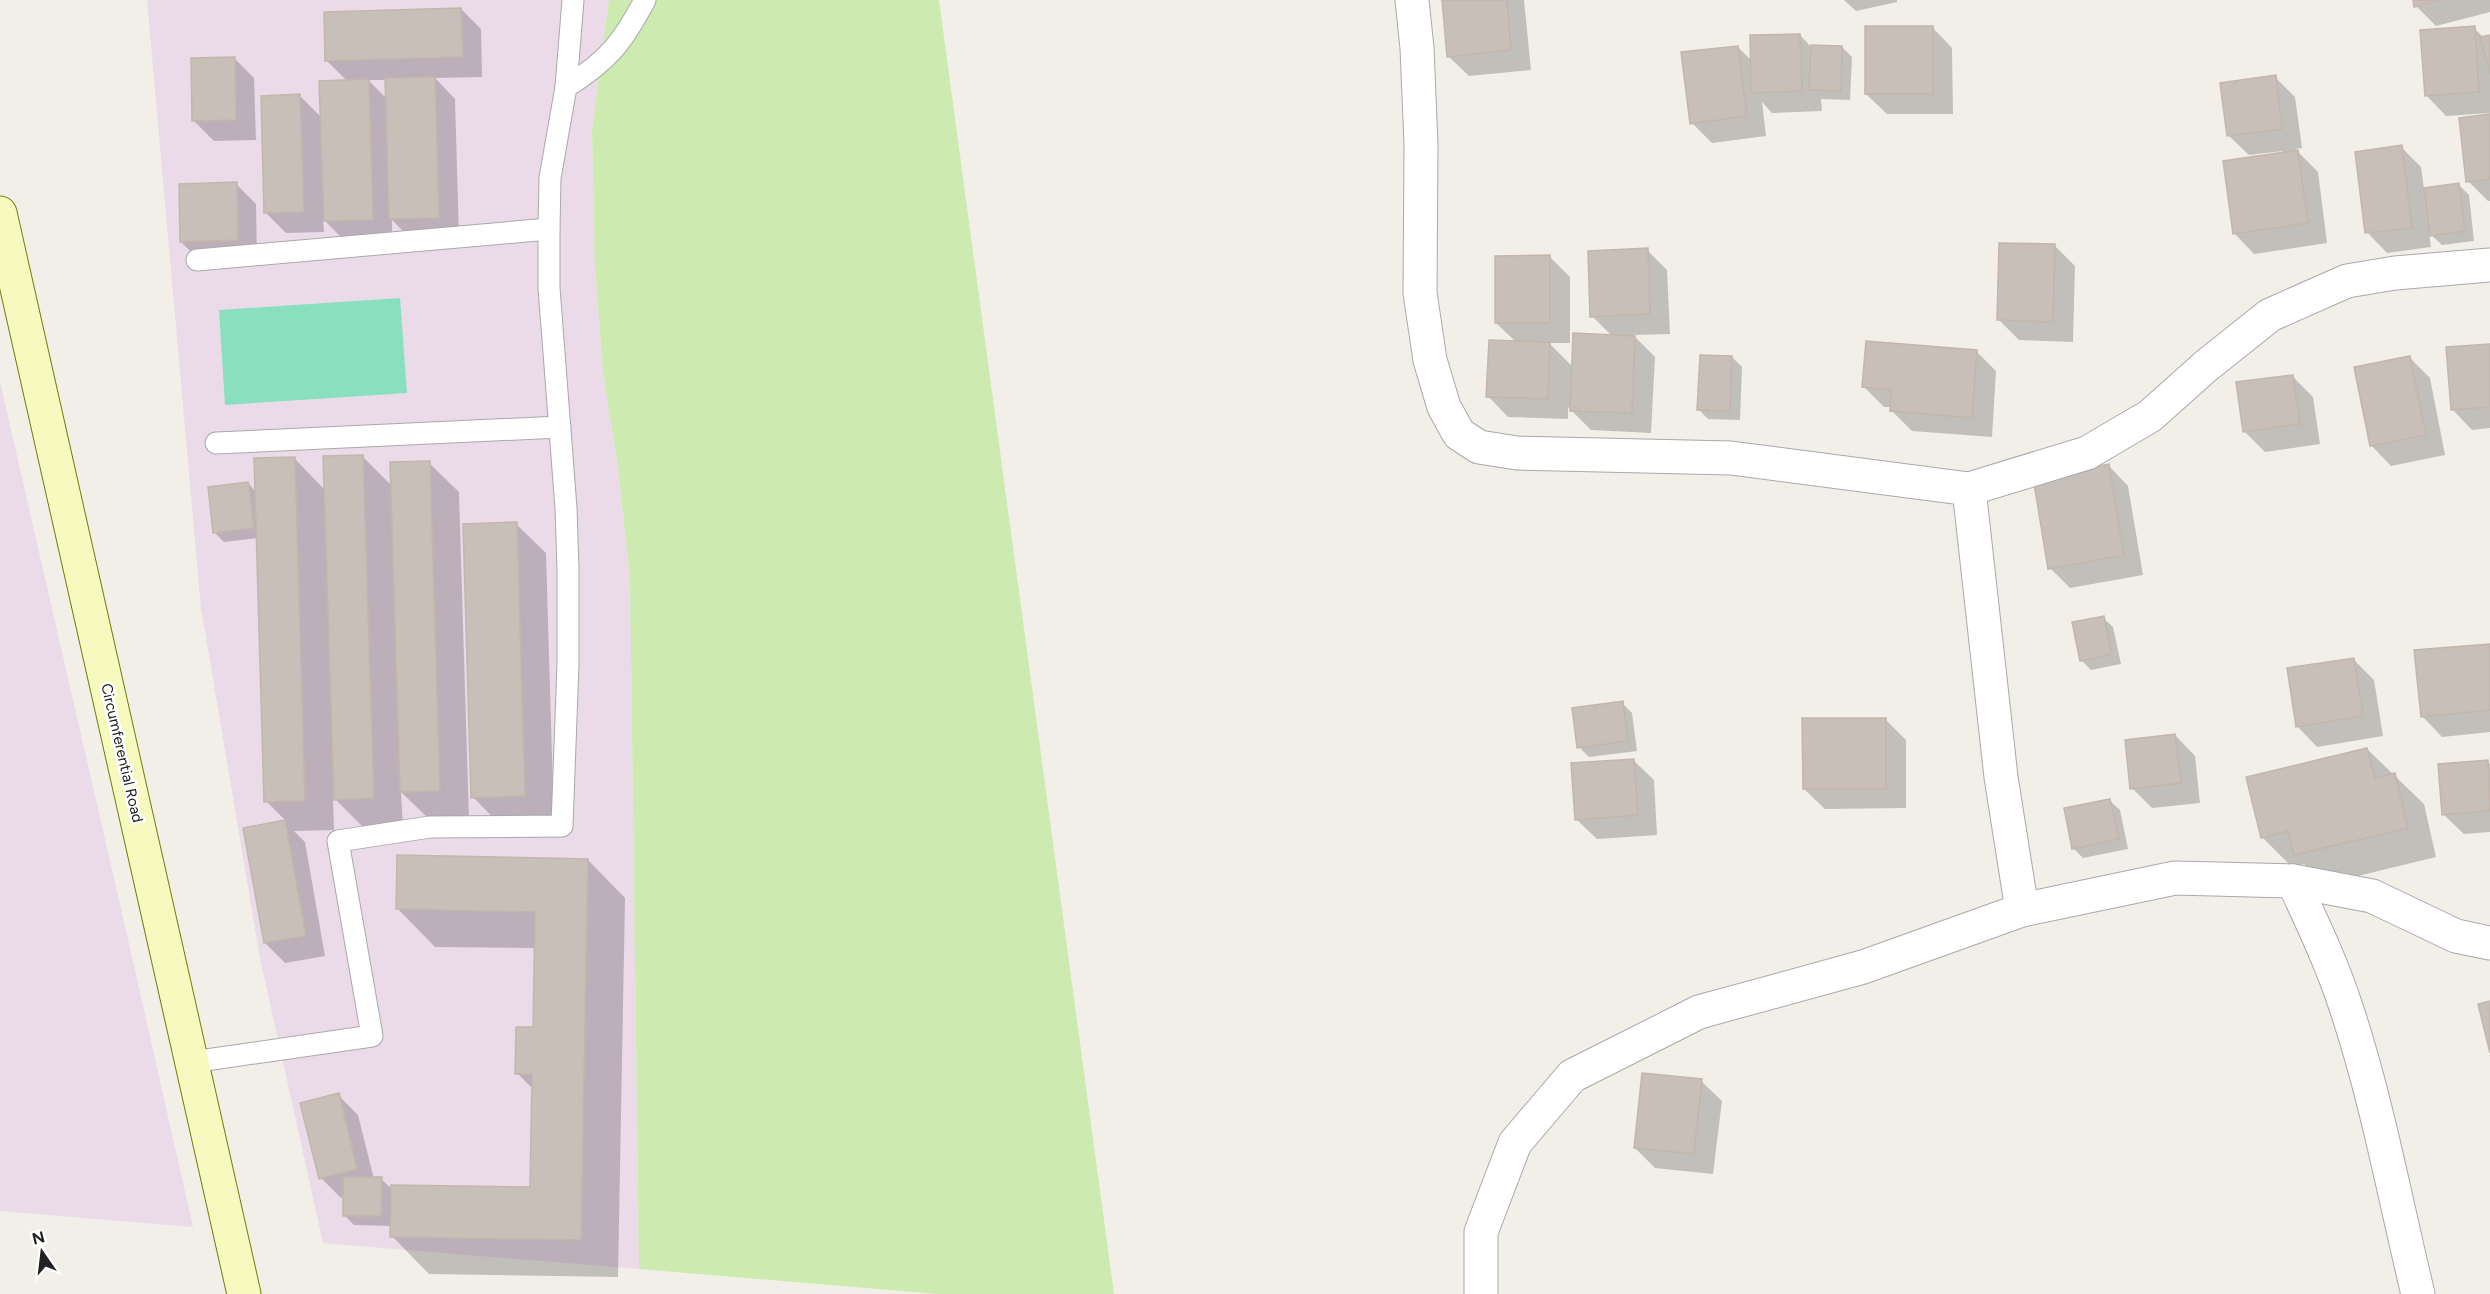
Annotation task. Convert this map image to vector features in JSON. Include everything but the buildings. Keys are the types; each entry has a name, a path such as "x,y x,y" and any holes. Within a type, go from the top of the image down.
{"main road":[{"name":"Circumferential Road","path":"0,213 244,1294"}],"street":[{"path":"1412,0 1417,48 1421,145 1419,292 1430,360 1444,407 1459,434 1479,447 1516,453 1731,458 1969,489 2087,453 2150,416 2206,366 2270,315 2347,281 2395,273 2490,265"},
{"path":"1969,489 2001,777 2022,910"},
{"path":"1482,1294 1480,1232 1515,1143 1572,1076 1699,1012 1863,967 2022,910 2175,878 2294,881 2372,896 2456,936 2490,943"},
{"path":"2294,881 2324,948 2346,1007 2418,1294"}],"lane":[{"path":"192,1062 372,1036 338,842 430,827 562,826 568,664 566,508 550,299 549,229 550,178 566,87 573,0"},
{"path":"566,87 590,72 610,55 628,31 645,0"},
{"path":"197,260 549,229"},
{"path":"216,442 560,427"}],"shaded area":[{"path":"147,0 609,0 592,131 595,268 603,372 618,467 630,579 639,1269 323,1243 260,958 201,608"},
{"path":"0,382 132,957 193,1227 0,1211"}],"green space":[{"path":"609,0 939,0 1114,1294 937,1294 639,1269 630,579 618,467 603,372 595,268 592,131"},
{"path":"400,298 407,393 225,405 219,310"}]}
